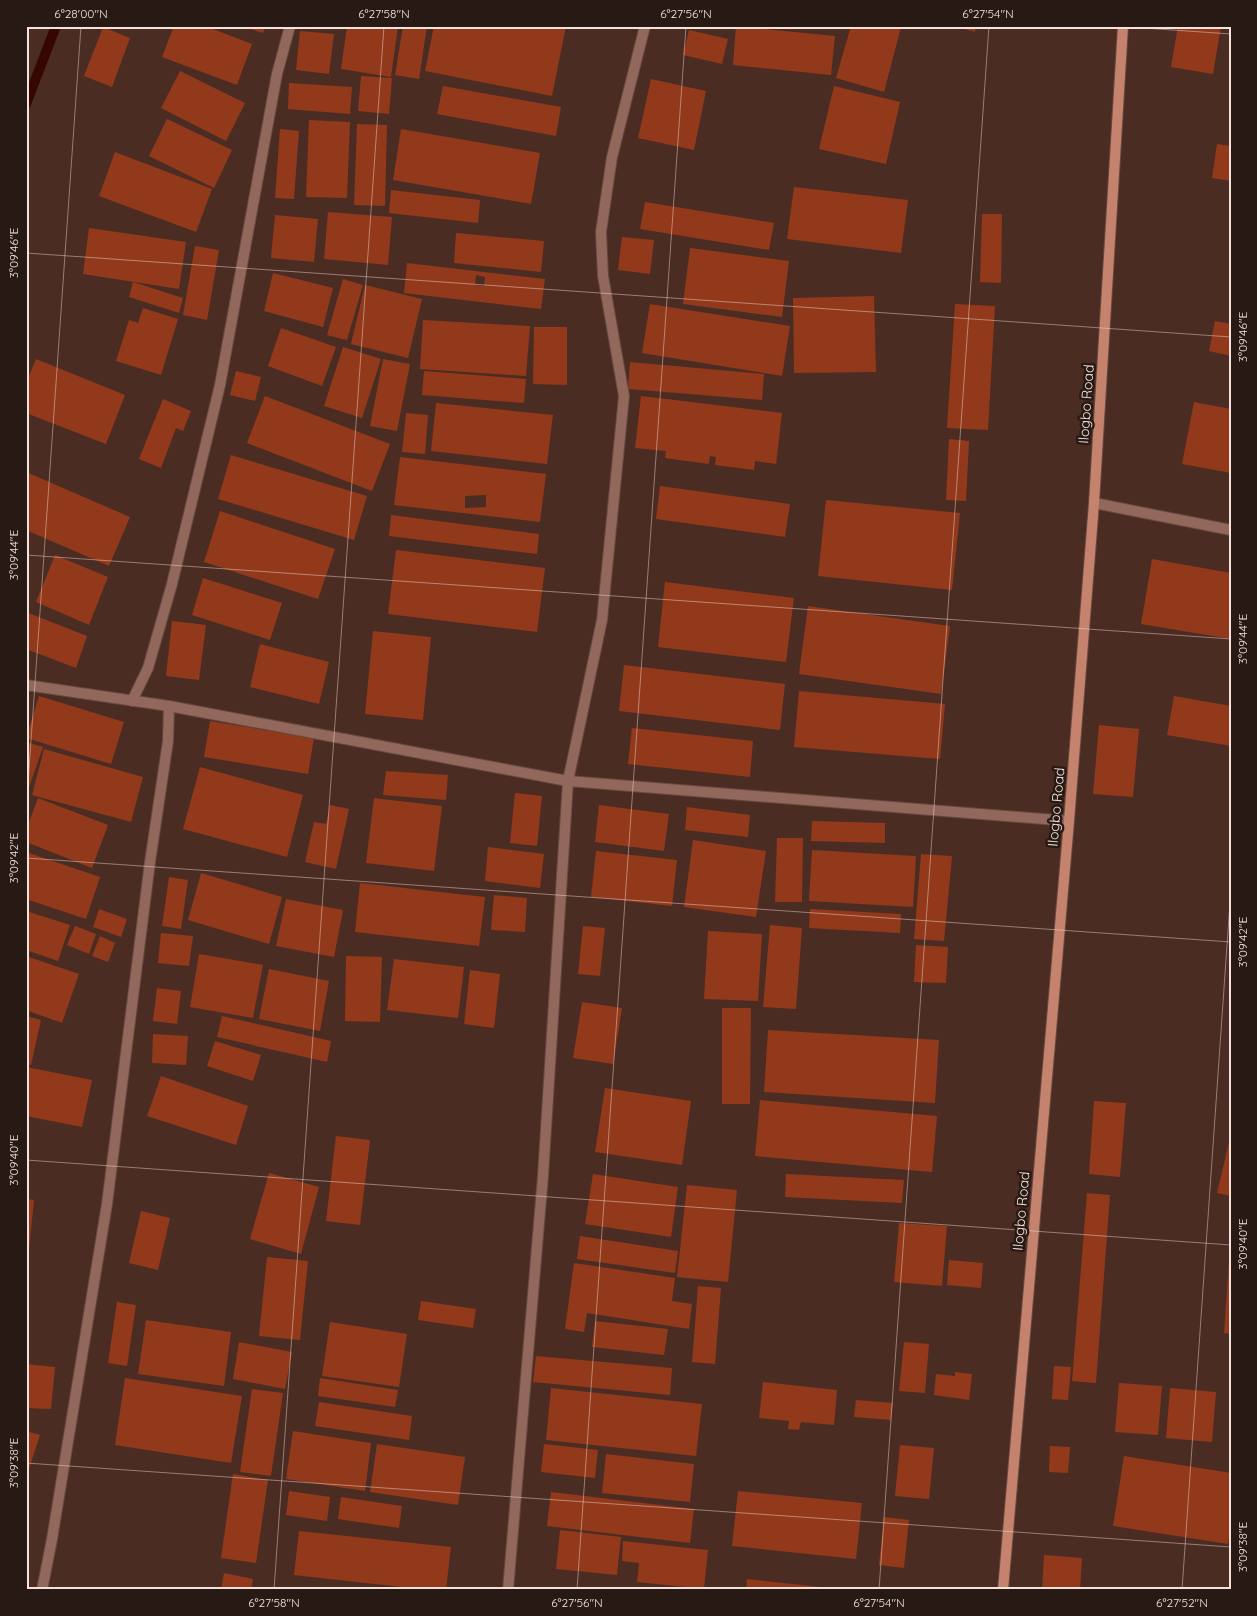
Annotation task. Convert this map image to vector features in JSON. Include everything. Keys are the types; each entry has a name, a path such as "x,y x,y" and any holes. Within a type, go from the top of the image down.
{"main road":[{"name":"Ilogbo Road","path":"1003,1590 1069,821 1094,503 1123,26"}],"street":[{"path":"132,701 148,668 154,649 172,584 220,385 278,74 290,26"},
{"path":"508,1590 543,1176 568,781 602,620 624,396 603,276 601,232 612,158 645,26"},
{"path":"1094,503 1231,530"},
{"path":"26,685 169,706 568,781 1069,821"},
{"path":"42,1590 107,1204 150,862 168,741 169,706"}],"building":[{"path":"174,26 205,26 252,44 237,85 162,57"},
{"path":"241,26 265,26 263,33"},
{"path":"347,26 398,26 391,77 341,69"},
{"path":"403,26 427,26 419,79 395,75"},
{"path":"434,26 566,26 552,96 425,71"},
{"path":"736,26 835,36 831,75 733,65"},
{"path":"851,26 901,27 884,92 836,78"},
{"path":"954,26 976,26 975,32"},
{"path":"1178,26 1221,26 1213,74 1171,67"},
{"path":"103,27 130,38 112,87 84,76"},
{"path":"689,30 728,39 722,64 683,55"},
{"path":"300,31 334,34 329,74 296,70"},
{"path":"180,71 245,103 226,141 161,108"},
{"path":"361,76 392,78 389,114 358,111"},
{"path":"651,79 706,91 694,150 638,138"},
{"path":"289,83 352,87 350,114 288,109"},
{"path":"443,86 561,107 556,136 437,114"},
{"path":"834,86 900,102 886,164 819,149"},
{"path":"167,119 232,150 214,188 149,156"},
{"path":"309,120 350,122 347,198 306,197"},
{"path":"357,124 387,125 385,206 354,205"},
{"path":"280,129 299,131 294,199 275,198"},
{"path":"401,129 540,153 531,204 393,180"},
{"path":"1217,144 1231,146 1231,181 1212,178"},
{"path":"115,152 212,189 196,232 99,196"},
{"path":"794,187 908,200 901,253 787,239"},
{"path":"391,190 480,200 478,223 389,213"},
{"path":"645,202 774,223 769,250 640,229"},
{"path":"328,212 392,217 388,265 324,259"},
{"path":"982,214 1002,214 1001,283 980,282"},
{"path":"275,215 318,219 314,262 271,258"},
{"path":"89,228 186,242 179,289 83,274"},
{"path":"456,233 544,241 541,272 454,263"},
{"path":"622,237 654,240 650,274 618,270"},
{"path":"195,246 219,250 207,320 183,315"},
{"path":"690,248 789,261 782,317 683,304"},
{"path":"407,263 545,279 541,309 404,293","holes":["476,275 485,277 484,286 475,285"]},
{"path":"273,273 333,288 323,327 264,311"},
{"path":"343,279 363,285 347,340 327,335"},
{"path":"133,282 183,298 179,313 129,297"},
{"path":"365,285 422,299 408,358 351,344"},
{"path":"874,296 876,372 794,373 793,298"},
{"path":"650,304 790,326 782,376 642,353"},
{"path":"955,304 995,306 988,430 947,428"},
{"path":"143,308 178,319 161,375 116,361 129,320 138,323"},
{"path":"423,320 530,326 526,376 420,369"},
{"path":"1215,321 1231,324 1231,356 1209,351"},
{"path":"534,327 567,327 567,385 533,384"},
{"path":"281,328 336,347 322,386 268,366"},
{"path":"343,347 381,359 362,418 324,406"},
{"path":"36,359 125,395 106,444 26,413 26,383"},
{"path":"383,359 410,364 397,431 370,426"},
{"path":"630,362 764,374 762,400 628,389"},
{"path":"236,371 261,377 255,401 230,395"},
{"path":"424,371 526,379 524,403 422,395"},
{"path":"265,396 390,444 372,491 247,443"},
{"path":"641,396 782,413 776,464 755,461 754,470 715,465 716,457 710,456 709,464 665,458 666,451 635,448"},
{"path":"163,399 191,411 183,431 176,428 161,468 139,459"},
{"path":"1194,402 1231,409 1231,473 1182,464"},
{"path":"436,403 553,415 547,464 431,451"},
{"path":"406,413 428,415 425,454 402,452"},
{"path":"949,439 969,441 966,501 946,500"},
{"path":"231,455 367,496 354,540 218,499"},
{"path":"400,457 546,474 540,522 394,505","holes":["486,495 486,507 465,508 465,496"]},
{"path":"26,472 130,517 109,566 26,530"},
{"path":"660,486 790,504 785,537 656,519"},
{"path":"826,500 960,513 952,590 818,576"},
{"path":"220,511 335,549 318,599 204,562"},
{"path":"391,515 539,534 537,554 389,536"},
{"path":"396,550 545,568 537,632 388,614"},
{"path":"55,555 108,577 89,625 36,602"},
{"path":"1152,559 1231,573 1231,639 1141,624"},
{"path":"203,578 282,603 270,640 192,615"},
{"path":"665,582 794,598 786,662 658,647"},
{"path":"808,606 950,626 941,694 799,674"},
{"path":"26,612 87,636 76,668 26,649"},
{"path":"172,621 206,625 199,680 166,676"},
{"path":"373,631 431,637 423,720 365,714"},
{"path":"260,644 329,662 319,704 250,687"},
{"path":"624,665 785,684 780,730 619,711"},
{"path":"799,691 945,704 940,759 794,747"},
{"path":"39,696 124,722 111,764 26,738"},
{"path":"1174,696 1231,706 1231,746 1167,735"},
{"path":"210,721 314,738 308,774 204,757"},
{"path":"1099,725 1139,729 1133,797 1093,794"},
{"path":"632,728 753,741 750,777 628,764"},
{"path":"26,742 43,747 28,790 26,790"},
{"path":"44,749 143,777 131,822 32,795"},
{"path":"200,767 303,795 287,857 183,829"},
{"path":"386,771 448,775 446,800 383,795"},
{"path":"515,793 542,796 537,846 510,843"},
{"path":"38,798 108,825 92,868 26,842 26,830"},
{"path":"374,798 442,806 434,871 366,863"},
{"path":"330,805 349,809 336,869 305,862 314,822 326,824"},
{"path":"599,805 669,814 664,851 595,842"},
{"path":"687,807 750,815 748,837 685,830"},
{"path":"812,821 885,823 885,843 811,841"},
{"path":"777,838 803,838 802,902 775,902"},
{"path":"693,840 766,851 756,917 684,907"},
{"path":"488,847 544,854 540,888 485,881"},
{"path":"812,850 916,856 913,907 809,901"},
{"path":"596,851 677,860 672,906 591,897"},
{"path":"26,852 100,877 86,919 26,899"},
{"path":"921,854 952,856 944,941 914,939"},
{"path":"201,873 282,897 269,944 188,920"},
{"path":"169,877 188,880 181,929 162,926"},
{"path":"360,883 485,897 479,946 355,932"},
{"path":"494,895 527,898 525,932 491,930"},
{"path":"286,899 343,910 334,957 276,946"},
{"path":"99,909 127,919 121,937 93,927"},
{"path":"810,909 901,914 900,933 809,928"},
{"path":"26,911 70,925 58,961 26,950"},
{"path":"770,925 802,928 796,1009 763,1007"},
{"path":"75,926 96,934 89,954 67,945"},
{"path":"583,926 605,928 600,976 578,974"},
{"path":"708,931 762,934 758,1001 704,999"},
{"path":"161,933 193,936 189,966 158,963"},
{"path":"100,936 115,943 108,962 92,956"},
{"path":"916,945 948,947 946,983 914,982"},
{"path":"199,954 263,965 253,1018 190,1007"},
{"path":"26,956 79,974 62,1023 26,1010"},
{"path":"346,956 382,957 380,1022 345,1021"},
{"path":"394,959 464,967 458,1018 387,1010"},
{"path":"269,969 329,981 320,1031 259,1019"},
{"path":"470,970 500,974 494,1028 464,1024"},
{"path":"157,988 181,991 177,1024 153,1021"},
{"path":"582,1002 622,1008 613,1064 573,1058"},
{"path":"722,1008 751,1008 750,1104 722,1104"},
{"path":"26,1016 41,1020 31,1065 26,1064"},
{"path":"222,1016 331,1041 327,1062 217,1037"},
{"path":"768,1030 939,1040 935,1103 764,1092"},
{"path":"153,1034 188,1036 186,1065 152,1063"},
{"path":"215,1041 261,1055 253,1081 207,1066"},
{"path":"26,1067 92,1080 82,1127 26,1116"},
{"path":"161,1076 248,1106 236,1145 147,1116"},
{"path":"605,1088 691,1101 682,1165 595,1152"},
{"path":"760,1100 937,1116 932,1172 755,1156"},
{"path":"1094,1101 1126,1103 1120,1177 1089,1174"},
{"path":"336,1136 370,1140 360,1225 326,1221"},
{"path":"1231,1138 1231,1196 1217,1193"},
{"path":"269,1173 319,1187 301,1254 250,1239"},
{"path":"593,1174 678,1187 671,1237 585,1224"},
{"path":"786,1174 904,1180 902,1203 785,1197"},
{"path":"687,1185 737,1190 728,1282 677,1277"},
{"path":"1087,1193 1110,1195 1096,1383 1072,1381"},
{"path":"26,1199 34,1200 28,1259 26,1259"},
{"path":"141,1211 170,1218 158,1270 129,1263"},
{"path":"899,1223 947,1226 942,1286 894,1282"},
{"path":"580,1236 678,1251 675,1273 577,1259"},
{"path":"267,1257 308,1261 300,1340 259,1336"},
{"path":"949,1260 983,1263 981,1288 947,1285"},
{"path":"1229,1261 1231,1261 1231,1334 1224,1333"},
{"path":"574,1263 675,1278 672,1301 692,1304 689,1329 587,1313 584,1332 565,1329"},
{"path":"698,1286 721,1288 715,1364 692,1362"},
{"path":"421,1301 476,1309 473,1328 418,1320"},
{"path":"117,1302 136,1305 127,1366 108,1363"},
{"path":"146,1320 231,1332 224,1386 138,1374"},
{"path":"595,1321 668,1329 664,1355 592,1347"},
{"path":"330,1322 407,1334 399,1387 322,1376"},
{"path":"239,1342 292,1352 285,1389 233,1379"},
{"path":"904,1342 929,1344 925,1393 899,1391"},
{"path":"536,1356 672,1368 670,1395 533,1382"},
{"path":"26,1364 55,1367 51,1409 26,1408"},
{"path":"1054,1366 1071,1367 1068,1400 1052,1399"},
{"path":"955,1372 972,1374 969,1400 934,1395 936,1374 955,1376"},
{"path":"125,1378 242,1396 231,1463 115,1445"},
{"path":"320,1378 398,1390 395,1407 318,1396"},
{"path":"763,1382 837,1390 834,1425 801,1422 799,1430 788,1429 789,1421 759,1418"},
{"path":"1119,1383 1162,1386 1158,1435 1115,1432"},
{"path":"551,1388 702,1404 696,1456 546,1440"},
{"path":"1170,1388 1216,1392 1212,1442 1166,1438"},
{"path":"252,1389 283,1393 271,1476 240,1472"},
{"path":"856,1400 893,1403 891,1420 854,1417"},
{"path":"319,1402 412,1416 409,1440 315,1426"},
{"path":"26,1431 40,1435 27,1475 26,1475"},
{"path":"293,1431 371,1443 365,1491 286,1479"},
{"path":"377,1444 465,1457 458,1505 370,1492"},
{"path":"544,1444 598,1450 595,1478 541,1472"},
{"path":"900,1445 934,1448 929,1499 895,1496"},
{"path":"1050,1446 1070,1447 1068,1473 1049,1472"},
{"path":"606,1454 694,1464 690,1502 602,1493"},
{"path":"1124,1456 1231,1473 1231,1525 1228,1544 1113,1526"},
{"path":"233,1474 268,1480 256,1563 221,1558"},
{"path":"289,1491 330,1497 327,1521 286,1515"},
{"path":"738,1491 862,1503 856,1559 732,1546"},
{"path":"551,1492 694,1509 690,1543 547,1526"},
{"path":"341,1497 402,1506 399,1528 338,1519"},
{"path":"884,1517 909,1520 904,1568 879,1565"},
{"path":"560,1530 621,1537 617,1575 556,1569"},
{"path":"299,1531 451,1547 446,1590 428,1590 294,1575"},
{"path":"623,1541 708,1550 704,1589 637,1582 639,1563 622,1561"},
{"path":"1044,1555 1082,1558 1080,1590 1042,1590"},
{"path":"224,1573 253,1579 251,1590 221,1590"},
{"path":"747,1579 830,1588 830,1590 746,1590"}],"waterway":[{"path":"26,104 56,26"}]}
